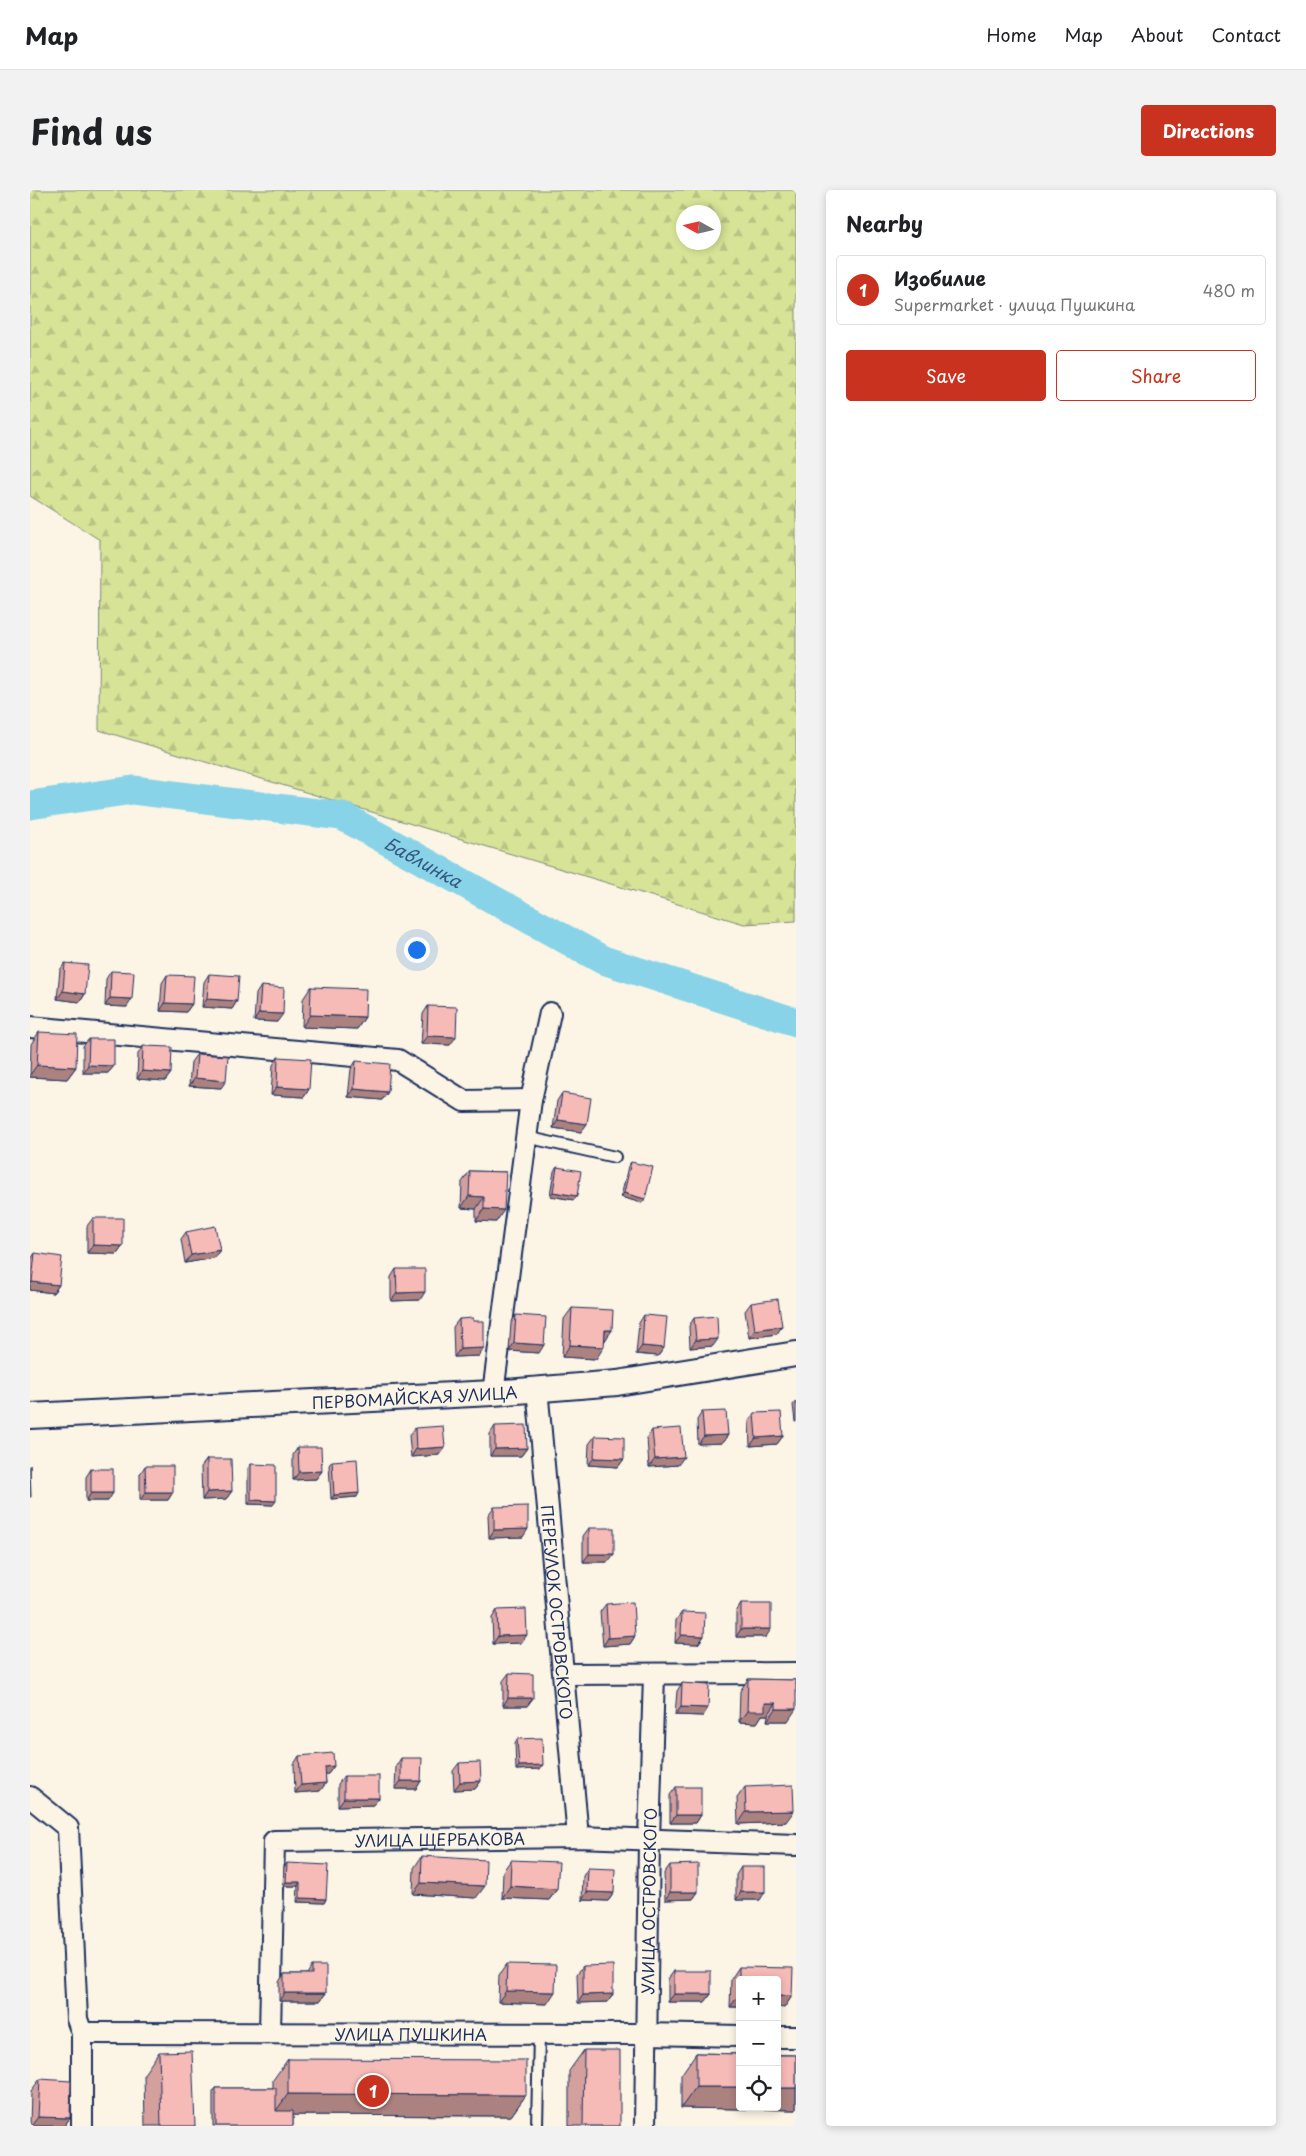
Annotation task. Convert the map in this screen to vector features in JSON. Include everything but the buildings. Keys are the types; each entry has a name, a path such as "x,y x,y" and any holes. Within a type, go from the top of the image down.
{"street":[{"path":"493,1393 531,1100 550,1014"},
{"path":"30,1027 398,1060 464,1101 531,1100"},
{"name":"ПЕРВОМАЙСКАЯ УЛИЦА","path":"30,1416 493,1393 617,1383 796,1354"},
{"name":"ПЕРЕУЛОК ОСТРОВСКОГО","path":"537,1388 578,1837"},
{"path":"564,1674 796,1673"},
{"name":"УЛИЦА ОСТРОВСКОГО","path":"645,2126 649,1840 654,1675"},
{"path":"30,1797 68,1828 77,2019 82,2033 82,2126"},
{"name":"УЛИЦА ЩЕРБАКОВА","path":"270,2033 274,1841 578,1837 796,1845"},
{"name":"УЛИЦА ПУШКИНА","path":"82,2033 646,2034 736,2036"},
{"path":"781,2037 796,2037"}],"lane":[{"path":"526,1137 615,1157"},
{"path":"537,2126 538,2034"}],"green space":[{"path":"30,190 796,190 796,921 744,924 99,730 100,540 30,496"}],"waterway":[{"name":"Бавлинка","path":"30,805 133,790 342,816 603,960 796,1022"}],"place":[{"name":"Изобилие","path":"373,2091"}]}
